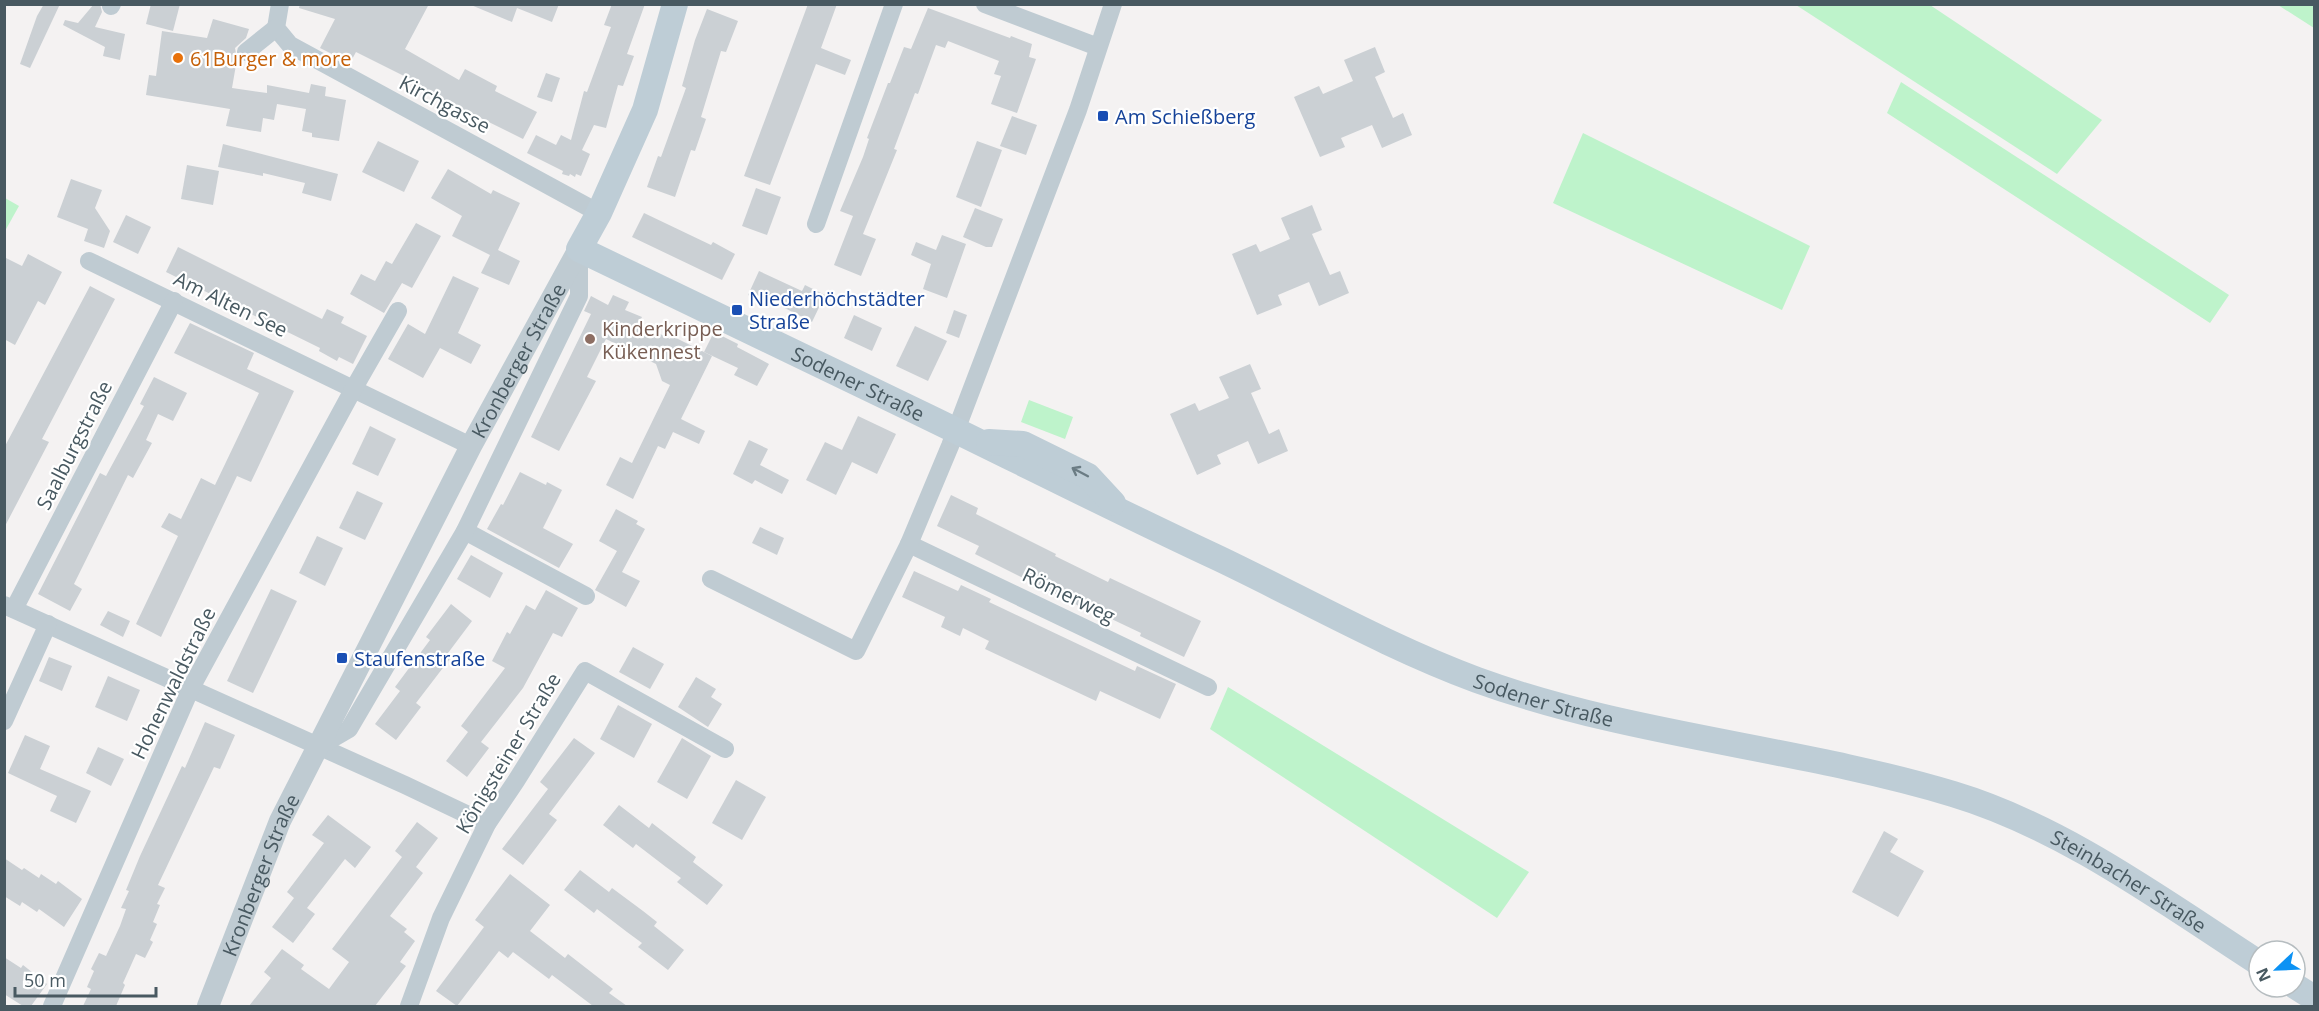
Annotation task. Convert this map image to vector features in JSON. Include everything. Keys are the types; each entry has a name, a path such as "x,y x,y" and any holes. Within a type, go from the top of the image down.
{"main road":[{"path":"579,249 599,213 645,110 675,4"},
{"name":"Sodener Straße","path":"579,249 1122,513 1474,679 1523,696 1624,721 1890,778 1954,794 1994,808"},
{"name":"Steinbacher Straße","path":"1994,808 2086,855 2247,955"}],"street":[{"path":"246,52 276,28 280,4"},
{"path":"816,224 894,4"},
{"path":"985,4 1098,47"},
{"path":"711,579 856,651 966,436 1113,4"},
{"name":"Kirchgasse","path":"276,28 290,45 599,213"},
{"name":"Kronberger Straße","path":"208,1006 280,821 471,446 579,249"},
{"name":"Kronberger Straße","path":"318,747 349,729 465,531 579,296 579,249"},
{"name":"Am Alten See","path":"89,261 471,446"},
{"name":"Saalburgstraße","path":"9,607 174,301"},
{"path":"354,388 398,311"},
{"name":"Hohenwaldstraße","path":"52,1006 191,688 354,388"},
{"path":"465,531 585,596"},
{"name":"Römerweg","path":"909,544 1208,687"},
{"path":"9,607 405,784 487,824"},
{"path":"4,721 48,624"},
{"name":"Königsteiner Straße","path":"409,1006 441,918 487,824 585,671 725,749"}],"green space":[{"path":"1796,5 1930,5 2102,120 2057,174"},
{"path":"2278,5 2314,5 2314,28"},
{"path":"1901,82 2229,295 2210,323 1887,113"},
{"path":"1583,133 1810,246 1782,310 1553,203"},
{"path":"5,198 19,206 5,231"},
{"path":"1029,400 1073,417 1065,439 1021,422"},
{"path":"1228,687 1529,872 1497,918 1210,729"}],"building":[{"path":"44,4 60,4 30,68 20,64 37,16"},
{"path":"94,4 100,4 102,12 95,27 125,34 120,60 103,56 105,47 63,25 65,20 78,23"},
{"path":"151,4 180,4 173,31 146,24"},
{"path":"300,4 429,4 405,49 459,80 465,69 497,86 495,91 537,112 523,139 430,93 405,79 406,77 356,52 350,63 320,48 335,19 299,8"},
{"path":"559,4 552,22 517,8 512,22 471,5"},
{"path":"612,4 645,4 627,54 634,56 623,86 618,85 606,128 594,125 582,150 590,154 581,176 576,174 575,177 570,174 569,176 527,153 536,135 556,145 561,135 571,140 584,91 587,92 611,27 604,25"},
{"path":"808,4 837,4 821,48 851,60 845,75 816,64 770,185 744,176"},
{"path":"928,8 1032,44 1029,57 1036,59 1017,113 991,104 1001,76 994,74 999,61 948,41 945,48 936,45 918,94 915,93 894,149 897,150 863,234 876,239 861,276 834,265 853,216 840,211 863,157 869,139 867,138 888,83 890,83 904,47 911,49"},
{"path":"707,9 738,21 726,52 721,51 701,117 706,119 695,151 691,150 675,197 647,187 658,156 661,157 686,88 682,86 695,40"},
{"path":"213,19 249,29 246,38 235,48 237,59 232,88 267,93 267,85 309,93 311,84 326,87 325,96 346,100 339,141 312,137 312,133 302,131 306,109 277,104 274,120 263,118 261,132 226,126 230,109 146,95 149,75 156,76 162,31 207,38"},
{"path":"1375,47 1385,72 1375,77 1393,118 1403,113 1412,135 1382,148 1372,125 1341,138 1345,147 1320,157 1294,97 1319,86 1323,94 1353,81 1344,60"},
{"path":"546,73 560,78 552,102 537,97"},
{"path":"1012,116 1037,125 1026,155 1000,146"},
{"path":"378,141 419,161 404,192 362,172"},
{"path":"977,141 1002,150 981,207 956,197"},
{"path":"223,144 338,174 331,201 302,193 305,183 263,173 263,176 218,167"},
{"path":"187,165 219,171 213,205 181,199"},
{"path":"448,169 491,194 493,190 520,203 498,250 520,261 509,285 481,273 490,255 452,236 462,216 431,198"},
{"path":"71,179 102,190 95,208 110,231 104,248 84,241 88,229 57,217"},
{"path":"756,188 781,197 767,235 742,226"},
{"path":"1312,205 1322,230 1312,234 1330,275 1340,271 1349,293 1319,306 1309,282 1278,295 1282,305 1257,315 1232,254 1256,244 1260,252 1290,239 1281,218"},
{"path":"975,208 1003,219 992,247 986,247 963,237"},
{"path":"644,213 711,245 713,242 735,254 722,280 632,237"},
{"path":"126,215 151,227 138,254 113,242"},
{"path":"416,223 441,236 412,288 402,283 384,313 350,294 361,274 375,281 386,261 392,264"},
{"path":"942,235 966,244 947,298 923,289 931,264 911,255 916,242 936,250"},
{"path":"178,247 322,319 327,309 344,317 341,323 367,336 353,364 339,357 337,361 319,351 320,348 166,272"},
{"path":"28,254 62,272 45,305 38,301 15,345 4,339 4,257 22,266"},
{"path":"759,271 802,291 805,285 825,295 812,322 773,302 771,306 748,295"},
{"path":"453,276 479,288 458,333 481,345 471,364 440,348 423,378 388,359 408,324 425,334"},
{"path":"90,286 115,299 42,439 49,442 4,528 4,448"},
{"path":"613,295 629,302 625,310 642,317 639,323 670,339 672,336 712,356 681,419 705,431 699,444 673,432 665,449 658,446 633,499 606,485 620,457 632,463 670,385 662,381 656,364 606,339 587,377 596,381 559,451 531,437 591,314 584,311 591,296 608,305"},
{"path":"954,310 967,315 959,338 946,333"},
{"path":"854,315 882,328 872,351 844,338"},
{"path":"190,323 254,353 247,369 294,391 251,482 237,476 161,637 136,624 178,536 161,527 169,513 181,519 201,478 215,485 259,393 174,353"},
{"path":"915,326 947,341 928,381 896,366"},
{"path":"714,332 769,364 757,386 734,375 738,368 704,352"},
{"path":"1250,364 1261,389 1251,393 1269,434 1279,429 1288,451 1258,464 1248,441 1217,455 1221,464 1197,475 1170,414 1195,403 1199,411 1229,398 1219,377"},
{"path":"154,377 187,393 173,421 158,414 146,440 152,443 133,478 128,475 74,584 82,589 70,611 38,594 100,473 106,476 144,406 140,404"},
{"path":"858,416 896,434 877,474 852,462 836,495 806,480 825,442 842,450"},
{"path":"370,426 396,439 378,476 352,464"},
{"path":"749,440 768,449 760,465 789,480 782,494 755,480 752,484 733,474"},
{"path":"520,472 562,490 543,528 573,544 559,568 487,529 501,504 503,505"},
{"path":"357,491 383,503 365,540 339,528"},
{"path":"951,495 978,508 976,514 1056,554 1055,556 1108,582 1110,578 1201,621 1184,657 1140,636 1141,633 1082,605 1081,607 975,554 979,546 937,526"},
{"path":"616,509 638,521 636,524 645,529 622,572 640,581 626,607 595,590 617,551 599,541"},
{"path":"760,527 784,538 777,555 752,543"},
{"path":"317,536 343,548 325,586 299,573"},
{"path":"471,555 503,573 490,598 457,579"},
{"path":"914,571 958,591 961,585 991,599 989,602 1135,671 1137,666 1176,684 1160,719 1100,691 1096,701 985,649 989,641 963,628 960,636 941,627 945,617 902,597"},
{"path":"271,589 297,601 253,693 227,681"},
{"path":"546,590 578,608 562,637 553,633 523,688 481,742 489,748 467,777 446,761 468,732 461,726 505,668 492,661 507,632 510,634 526,605 535,610"},
{"path":"451,604 472,621 448,653 452,656 416,703 421,707 396,740 375,724 400,691 395,687 430,640 426,637"},
{"path":"108,611 130,621 123,637 100,625"},
{"path":"633,647 664,664 650,689 619,672"},
{"path":"49,657 72,666 62,691 39,681"},
{"path":"108,676 140,690 127,721 95,707"},
{"path":"696,677 716,689 711,697 722,704 708,727 678,707"},
{"path":"618,705 652,724 634,758 600,739"},
{"path":"205,722 235,735 220,769 214,767 158,885 165,888 157,904 160,905 153,922 157,924 150,940 153,942 145,958 136,954 116,1006 83,1006 91,989 87,987 94,971 91,969 99,953 106,956 120,926 126,909 121,908 129,891 126,890 140,856 182,766 185,768"},
{"path":"25,735 50,746 40,769 91,791 76,823 50,811 57,796 8,773"},
{"path":"574,738 595,753 549,814 557,820 523,865 502,849 548,789 540,782"},
{"path":"682,738 711,756 687,799 657,782"},
{"path":"98,747 124,759 111,786 86,773"},
{"path":"736,780 766,797 742,840 712,823"},
{"path":"619,805 649,828 652,823 696,857 693,862 723,885 707,905 677,882 681,878 636,844 633,848 603,825"},
{"path":"328,815 371,847 355,868 345,859 307,908 315,914 293,943 272,927 294,898 287,892 324,843 312,835"},
{"path":"417,822 438,838 416,867 423,873 390,916 407,929 404,932 415,941 400,962 406,966 375,1006 249,1006 271,978 264,972 282,949 304,965 301,969 329,989 349,962 332,949 402,857 395,851"},
{"path":"1884,831 1898,839 1890,852 1924,871 1898,917 1852,892"},
{"path":"4,858 39,878 41,874 56,884 58,881 82,899 64,927 39,909 37,912 22,902 20,906 4,896"},
{"path":"580,870 609,892 612,888 643,911 657,922 654,926 684,950 668,970 638,947 642,943 597,909 594,913 564,890"},
{"path":"510,874 550,905 530,931 565,958 568,954 613,989 609,993 627,1006 593,1006 552,975 549,979 513,952 508,958 499,951 457,1006 436,991 484,927 475,920"},
{"path":"4,957 21,968 23,965 47,984 31,1006 23,1006 4,994"}],"place":[{"name":"61Burger & more","path":"178,58"},
{"name":"Am Schießberg","path":"1103,116"},
{"name":"Niederhöchstädter Straße","path":"737,310"},
{"name":"Kinderkrippe Kükennest","path":"590,339"},
{"name":"Staufenstraße","path":"342,658"}]}
